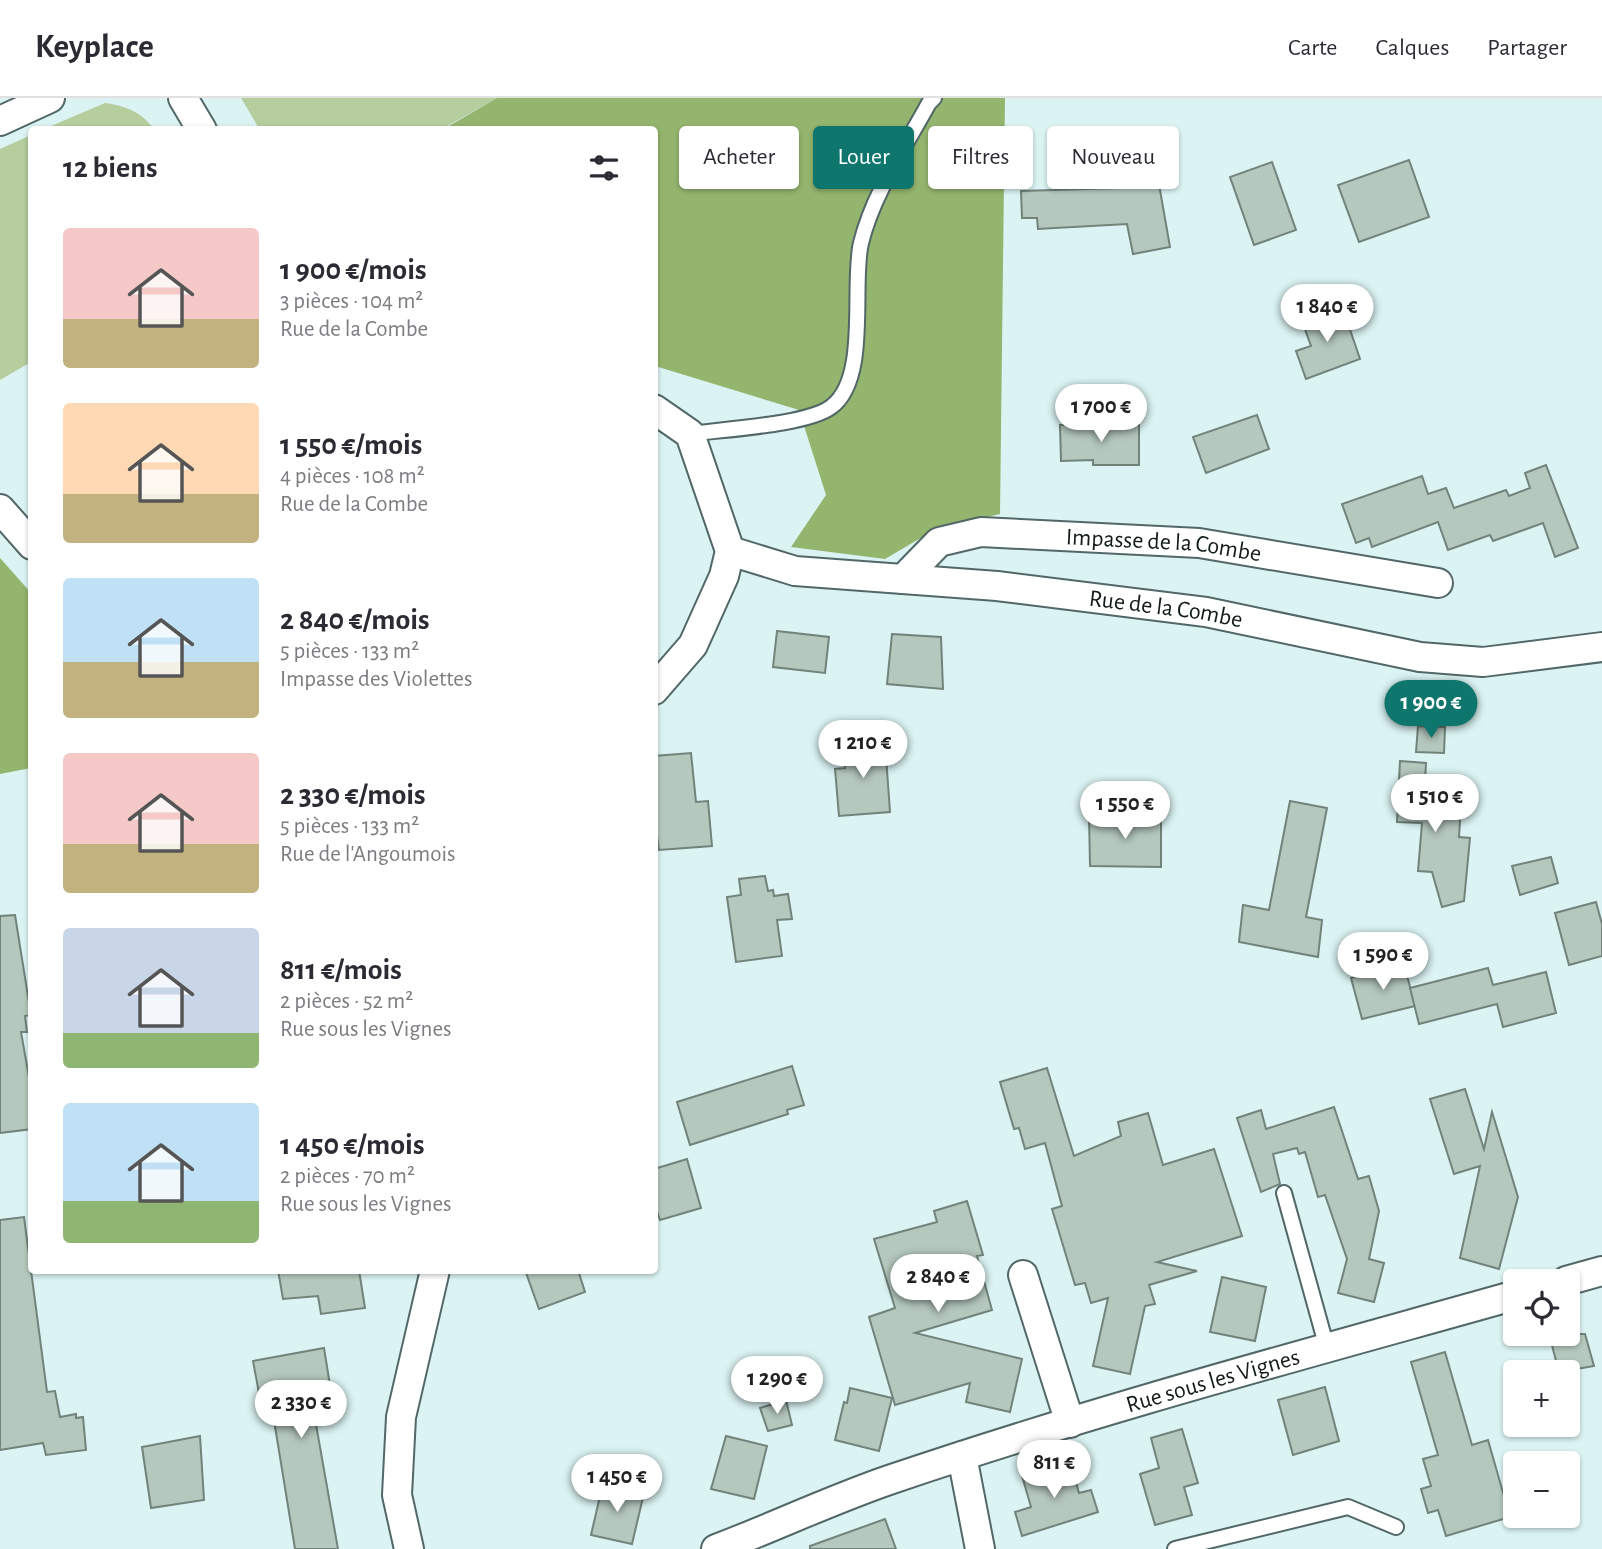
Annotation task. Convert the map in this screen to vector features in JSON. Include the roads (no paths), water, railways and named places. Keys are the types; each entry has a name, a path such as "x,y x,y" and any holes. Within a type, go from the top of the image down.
{"street":[{"path":"0,121 50,98"},
{"path":"183,98 200,126"},
{"path":"658,412 690,434 716,502 730,551 724,576 693,645 658,685"},
{"path":"0,509 28,540"},
{"name":"Impasse de la Combe","path":"903,579 939,542 981,532 1199,543 1438,583"},
{"name":"Rue de la Combe","path":"730,551 795,571 997,586 1206,612 1420,657 1483,662 1602,647"},
{"path":"1580,1277 1602,1271"},
{"path":"410,1549 397,1495 401,1417 434,1274"},
{"path":"1023,1275 1070,1423"},
{"name":"Rue sous les Vignes","path":"716,1549 888,1480 962,1456 1503,1299"},
{"path":"962,1456 980,1549"}],"lane":[{"path":"690,434 812,417 832,407 848,387 858,322 861,244 882,190 934,98"},
{"path":"1284,1194 1327,1348"},
{"path":"1175,1549 1348,1507 1396,1527"}]}
